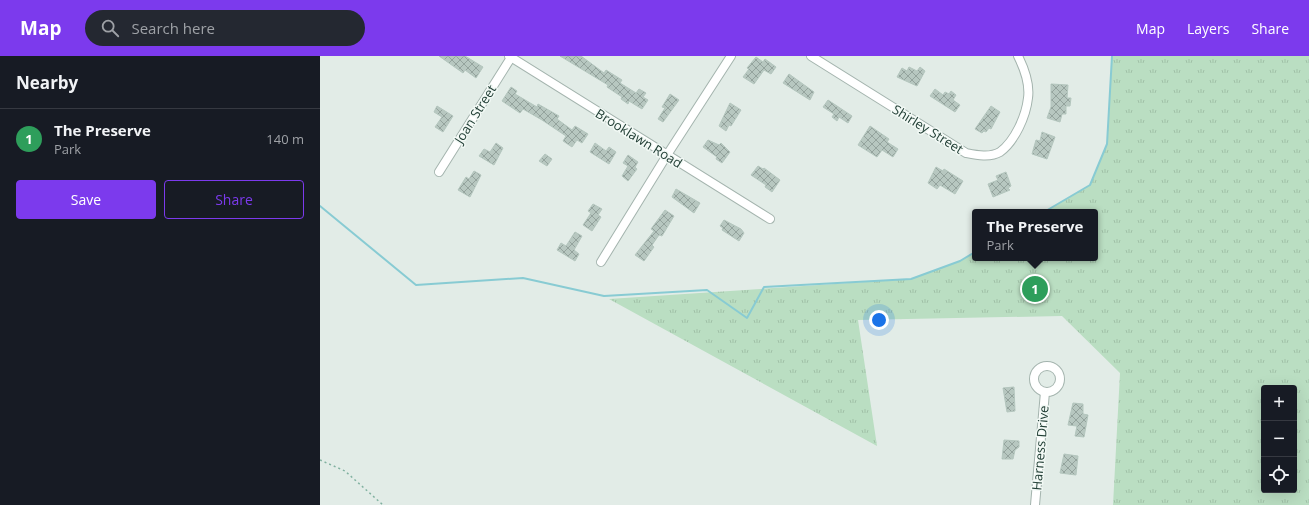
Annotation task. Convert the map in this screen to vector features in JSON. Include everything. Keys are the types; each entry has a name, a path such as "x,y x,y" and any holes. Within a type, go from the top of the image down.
{"street":[{"name":"Brooklawn Road","path":"510,56 770,219"},
{"name":"Joan Street","path":"439,172 510,56"},
{"path":"602,262 667,155 731,56"},
{"name":"Shirley Street","path":"811,56 966,153 981,156 999,152 1013,137 1023,120 1029,97 1025,72 1018,56"},
{"name":"Harness Drive","path":"1035,505 1045,392"}],"path":[{"path":"320,460 345,471 383,505"}],"green space":[{"path":"1112,56 1309,56 1309,505 1113,505 1120,373 1062,316 858,320 877,446 609,299 911,279 960,261 972,254 972,261 1098,261 1098,209 1049,209 1090,185 1107,144"}],"building":[{"path":"439,56 465,56 483,67 476,78 465,70 463,73"},
{"path":"560,56 581,56 604,73 606,70 622,80 620,83 636,93 639,89 646,93 643,97 648,100 642,109 629,101 628,104 621,99 622,97 607,87 608,85"},
{"path":"756,57 763,62 765,59 776,67 771,74 764,70 754,84 743,77 749,69 747,68"},
{"path":"909,67 917,71 920,67 925,71 917,86 897,77 902,68 907,71"},
{"path":"789,74 814,92 810,100 783,83"},
{"path":"1051,84 1068,85 1067,98 1071,98 1070,106 1066,106 1066,114 1062,114 1060,122 1047,118 1051,107"},
{"path":"511,87 517,91 515,94 537,107 538,104 559,116 557,119 572,130 575,126 588,134 582,143 577,140 572,147 563,141 566,136 542,120 523,109 520,113 502,101"},
{"path":"935,89 943,95 945,92 949,94 951,91 956,95 953,100 960,105 955,112 930,96"},
{"path":"670,94 679,100 663,122 658,119 665,108 662,107"},
{"path":"828,100 852,116 848,123 839,117 837,121 832,117 834,114 823,107"},
{"path":"730,103 741,110 726,131 719,126"},
{"path":"437,106 453,116 443,132 435,127 442,117 434,112"},
{"path":"991,106 1000,112 991,129 989,128 986,132 984,131 982,133 975,129"},
{"path":"870,126 889,139 887,142 898,149 893,157 882,150 877,157 858,145"},
{"path":"1042,132 1055,137 1047,159 1032,154 1036,140 1040,141"},
{"path":"708,140 719,145 721,143 730,152 722,163 716,159 717,157 703,147"},
{"path":"496,143 503,148 494,165 479,156 484,149 490,152"},
{"path":"595,143 606,151 609,147 616,152 609,164 590,152"},
{"path":"545,154 552,159 547,166 539,161"},
{"path":"628,155 638,162 635,167 637,169 628,181 622,176 628,166 623,163"},
{"path":"758,166 763,169 764,168 780,180 772,192 765,187 766,185 751,175"},
{"path":"936,167 943,171 944,169 963,181 955,194 940,185 937,189 928,183"},
{"path":"474,171 481,175 470,197 458,190 466,177 469,179"},
{"path":"1006,172 1011,186 1008,188 1010,190 993,197 988,184 998,180 996,176"},
{"path":"676,189 700,203 694,213 672,197"},
{"path":"593,204 602,209 598,215 601,217 592,231 583,225 591,213 588,211"},
{"path":"665,210 674,216 662,236 659,235 652,245 654,247 644,261 635,255 654,231 651,229"},
{"path":"724,220 741,229 744,233 739,241 722,230 723,228 720,226"},
{"path":"575,232 582,236 574,250 579,254 575,261 557,250 561,243 566,246"},
{"path":"1014,387 1015,411 1007,412 1003,388"},
{"path":"1073,403 1083,404 1083,414 1088,415 1084,437 1075,436 1077,426 1068,425"},
{"path":"1004,440 1019,441 1019,447 1015,450 1013,459 1002,459"},
{"path":"1064,454 1078,456 1076,475 1060,473"}],"waterway":[{"path":"1049,209 1090,185 1107,144 1112,56"},
{"path":"320,206 416,285 523,278 604,296 707,290 747,318 764,287 911,279 960,261 972,254"}],"place":[{"name":"The Preserve","path":"1035,289"}]}
